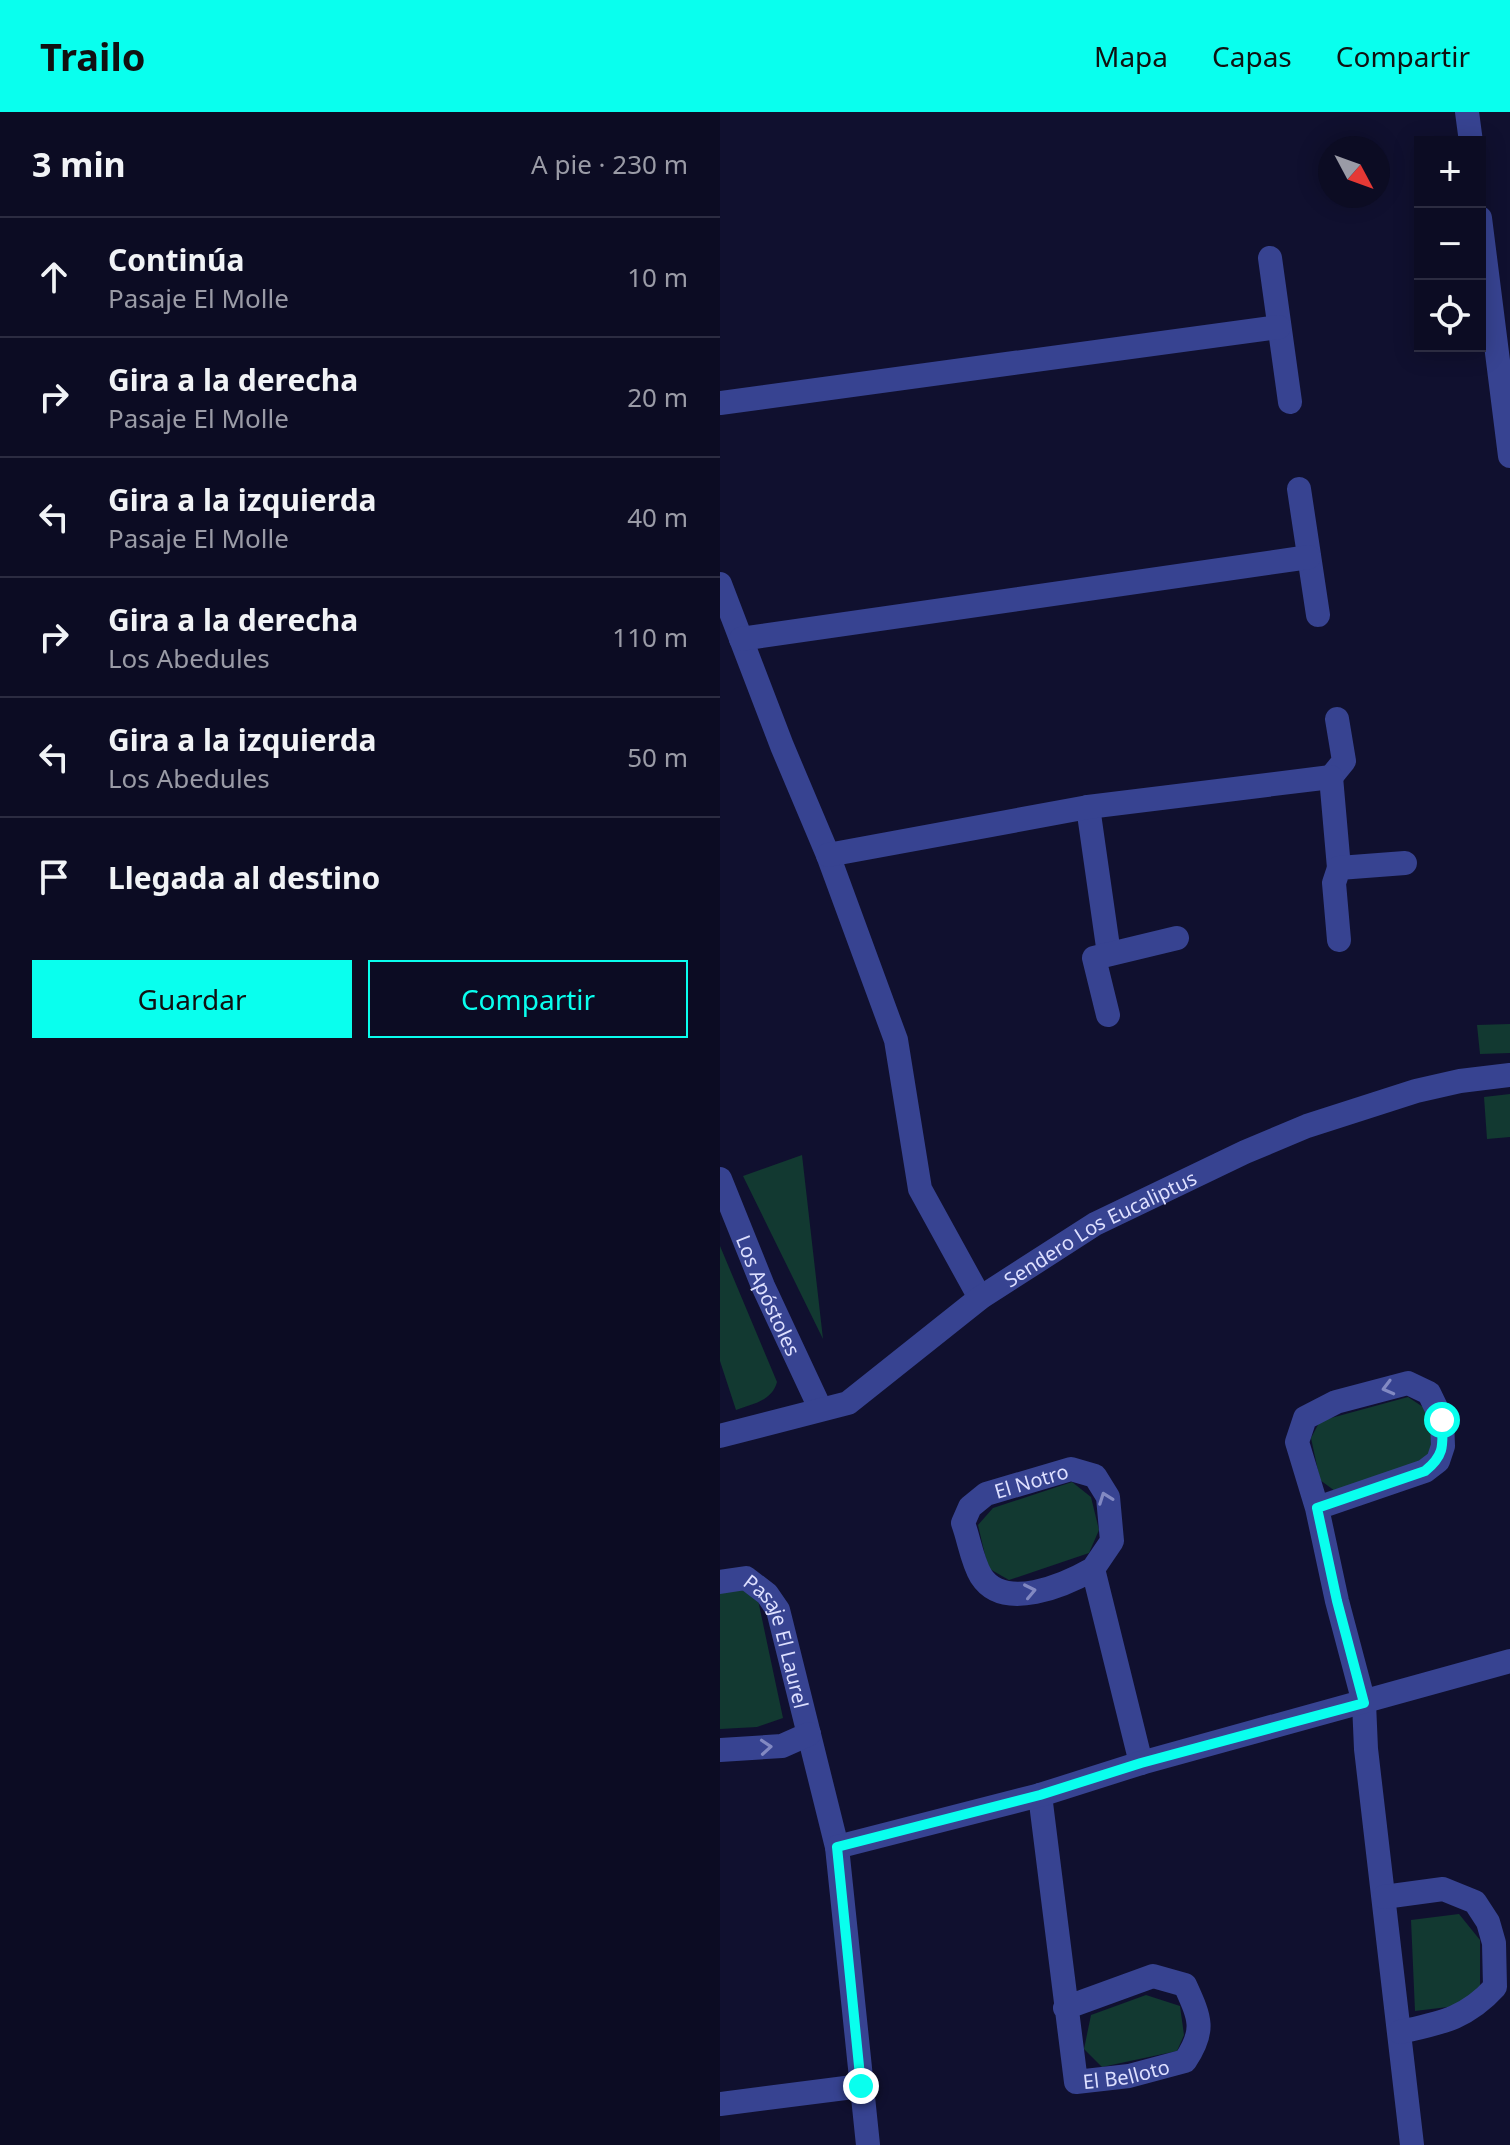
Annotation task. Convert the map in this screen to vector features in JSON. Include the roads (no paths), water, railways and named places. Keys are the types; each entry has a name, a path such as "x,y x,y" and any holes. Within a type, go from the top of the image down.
{"street":[{"path":"1467,112 1470,136"},
{"path":"1270,258 1290,402"},
{"path":"1486,261 1508,418 1510,456"},
{"path":"720,403 1279,327"},
{"path":"1299,489 1318,615"},
{"path":"741,639 1309,557"},
{"path":"720,584 828,855 896,1040 920,1189 980,1298"},
{"path":"828,855 1088,807 1331,777 1344,761 1337,719"},
{"path":"1331,777 1339,868 1334,883 1339,940"},
{"path":"1088,807 1109,954"},
{"path":"1339,868 1405,863"},
{"path":"1108,1015 1094,958 1177,938"},
{"name":"Sendero Los Eucaliptus","path":"720,1436 848,1403 980,1298 1095,1224 1245,1152 1307,1126 1416,1091 1460,1081 1510,1075"},
{"name":"Los Apóstoles","path":"720,1179 763,1286 820,1408"},
{"path":"1317,1508 1425,1471 1438,1461 1443,1446 1442,1420 1429,1393 1408,1383 1336,1402 1305,1418 1297,1442 1317,1508 1364,1703 1366,1749 1412,2145"},
{"name":"El Notro","path":"1071,1469 1095,1476 1108,1497 1112,1541 1093,1569 1066,1584 1013,1595 994,1590 980,1575 963,1523 970,1507 986,1494 1071,1469"},
{"path":"1093,1569 1141,1763"},
{"name":"Pasaje El Laurel","path":"720,1582 746,1578 767,1594 778,1610 837,1847 868,2145"},
{"path":"837,1847 1040,1795 1141,1763 1510,1661"},
{"name":"Pasaje El Laurel","path":"720,1750 782,1746 809,1734"},
{"name":"El Belloto","path":"1040,1795 1065,2008 1076,2082 1129,2076 1185,2061 1199,2040 1198,2012 1185,1985 1153,1976 1065,2008"},
{"path":"1384,1897 1443,1889 1475,1902 1488,1922 1494,1943 1495,1987 1481,2003 1451,2020 1400,2032"},
{"path":"720,2104 861,2086"}]}
